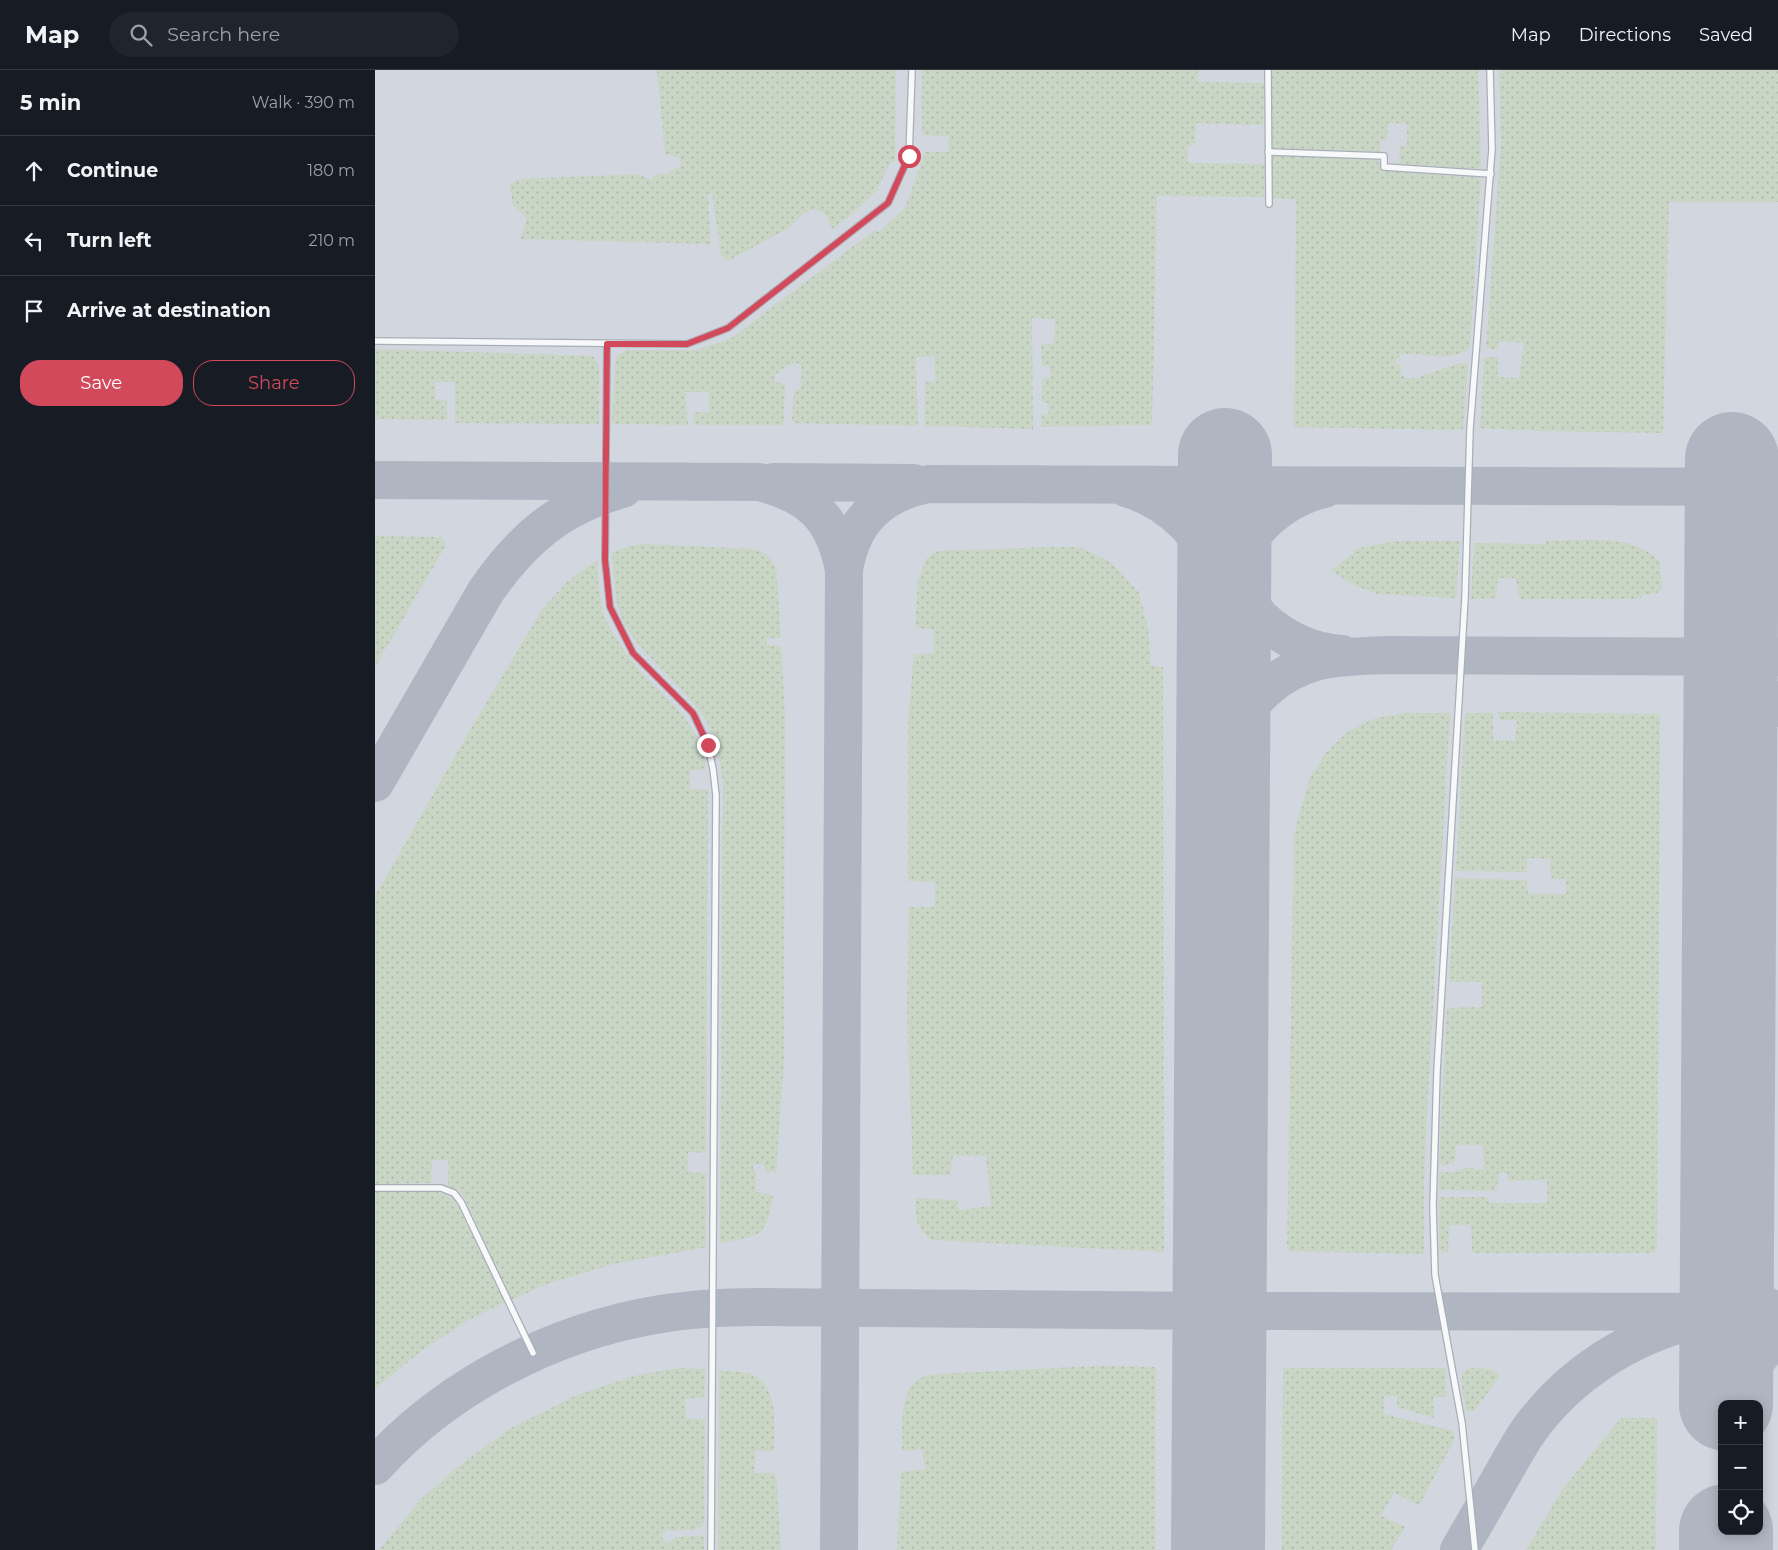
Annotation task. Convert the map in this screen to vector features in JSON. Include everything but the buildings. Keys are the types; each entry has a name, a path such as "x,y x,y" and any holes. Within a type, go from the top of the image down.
{"lane":[{"path":"375,341 687,344 728,328 888,203 909,156 912,70"},
{"path":"1268,70 1269,204"},
{"path":"1475,1550 1462,1423 1435,1275 1433,1206 1437,1071 1465,598 1470,429 1491,174 1490,70"},
{"path":"1268,152 1384,156 1384,167 1491,174"},
{"path":"607,344 605,560 610,607 633,653 693,713 708,745 716,795 711,1550"},
{"path":"375,1188 441,1188 454,1193 461,1202 533,1354"}],"shaded area":[{"path":"375,70 1778,70 1778,1550 375,1550"}],"green space":[{"path":"657,70 896,70 895,162 890,163 876,191 857,210 832,229 826,215 815,209 804,213 787,229 728,261 721,255 712,193 708,195 711,244 520,239 527,219 513,205 510,184 520,179 637,174 652,180 656,174 667,174 680,166 680,158 665,154"},
{"path":"922,70 1198,70 1197,82 1264,83 1263,125 1196,123 1195,144 1187,146 1188,163 1265,164 1264,197 1157,196 1152,425 1041,427 1042,414 1048,415 1049,403 1042,402 1043,378 1050,378 1050,366 1042,366 1041,344 1054,344 1055,319 1032,318 1033,429 925,426 925,382 935,382 934,356 916,357 918,426 795,423 792,420 794,392 801,388 801,366 797,363 787,366 775,375 775,382 785,384 784,421 782,425 694,425 693,412 709,413 709,392 685,392 688,425 612,424 617,355 629,350 697,350 730,339 875,230 879,232 905,208 925,152 948,152 949,136 922,135"},
{"path":"1272,70 1478,70 1481,169 1399,164 1400,146 1407,146 1407,124 1388,123 1387,140 1381,141 1380,152 1271,148"},
{"path":"1499,70 1778,70 1778,202 1669,202 1663,433 1480,428 1484,358 1498,357 1498,377 1519,378 1524,343 1498,341 1498,350 1486,348 1501,143"},
{"path":"1275,155 1375,159 1380,163 1380,170 1481,178 1470,348 1462,353 1453,355 1400,354 1400,358 1396,359 1396,364 1400,364 1401,375 1404,375 1404,378 1420,378 1420,376 1460,363 1468,364 1463,430 1294,427 1296,199 1272,198 1271,158"},
{"path":"375,349 593,356 599,366 599,424 455,423 455,382 435,382 435,400 447,400 447,420 375,419"},
{"path":"375,536 441,537 445,542 445,547 375,667"},
{"path":"1607,540 1637,546 1650,553 1660,563 1662,588 1657,593 1642,595 1641,599 1519,599 1515,578 1498,578 1496,598 1471,599 1474,543 1546,544 1546,541"},
{"path":"1397,541 1460,541 1456,598 1377,594 1354,585 1331,571 1359,548"},
{"path":"643,544 752,549 766,554 776,566 781,638 767,638 767,645 781,646 785,714 784,1060 776,1172 765,1172 764,1164 753,1164 753,1169 756,1170 756,1192 773,1195 768,1220 764,1227 753,1236 720,1243 723,781 716,742 706,720 690,699 636,642 623,622 616,600 612,553 629,546"},
{"path":"1080,547 1112,563 1139,593 1148,626 1151,666 1163,667 1164,1252 931,1240 919,1226 916,1217 915,1198 957,1200 959,1210 991,1206 986,1156 953,1156 950,1175 913,1175 907,1008 909,907 935,907 935,882 908,881 908,720 914,655 934,653 933,630 915,627 918,582 926,559 937,551"},
{"path":"597,560 600,598 609,626 635,665 689,724 703,752 706,769 690,771 690,789 708,789 706,1153 688,1152 687,1172 706,1173 706,1247 614,1264 547,1284 511,1300 464,1197 460,1191 448,1186 448,1160 432,1160 431,1183 375,1184 375,896 466,737 543,608 567,582"},
{"path":"1498,712 1660,714 1657,1250 1654,1253 1473,1253 1471,1225 1449,1225 1448,1252 1442,1252 1439,1249 1440,1197 1488,1197 1489,1203 1547,1203 1547,1180 1507,1181 1507,1173 1499,1173 1497,1191 1439,1190 1439,1172 1457,1172 1465,1168 1484,1169 1483,1145 1456,1145 1455,1162 1444,1165 1439,1163 1447,1008 1482,1007 1482,982 1449,982 1455,878 1526,880 1528,893 1566,894 1566,879 1551,878 1550,859 1527,858 1527,872 1456,871 1465,713 1493,713 1493,740 1515,741 1517,720 1499,720"},
{"path":"1404,713 1450,713 1427,1111 1424,1254 1287,1251 1294,834 1310,777 1326,753 1347,732 1373,719"},
{"path":"375,1192 437,1192 447,1194 456,1202 505,1302 465,1322 424,1349 375,1389"},
{"path":"1098,1366 1156,1367 1155,1550 897,1550 901,1472 925,1469 922,1450 902,1451 904,1404 914,1384 922,1378 935,1374"},
{"path":"680,1368 706,1369 704,1397 685,1399 686,1419 705,1419 704,1524 699,1529 671,1531 669,1529 661,1536 668,1544 676,1537 702,1536 704,1538 704,1550 379,1550 421,1499 461,1464 513,1427 577,1395 637,1375"},
{"path":"1283,1368 1445,1368 1447,1397 1433,1397 1434,1418 1397,1407 1397,1396 1384,1396 1384,1414 1453,1431 1455,1439 1419,1505 1394,1493 1381,1516 1405,1527 1391,1550 1282,1550"},
{"path":"1470,1368 1492,1369 1500,1376 1474,1411 1467,1411 1462,1391 1463,1371"},
{"path":"719,1370 754,1375 768,1389 773,1409 774,1451 756,1451 754,1473 776,1473 781,1550 718,1550"},
{"path":"1621,1418 1657,1418 1656,1550 1526,1550 1562,1490"}],"taxiway":[{"path":"375,480 759,482 793,494 817,511 834,536 844,570"},
{"path":"774,482 914,483"},
{"path":"839,1550 844,570 854,537 861,524 871,512 895,495 928,484 1778,487"},
{"path":"1126,488 1159,502 1187,525 1261,618 1279,632 1309,647 1342,654"},
{"path":"375,783 486,591 500,572 529,540 561,515 601,496 623,489"},
{"path":"1223,733 1228,588 1236,565 1243,549 1264,522 1292,502 1307,494 1324,489"},
{"path":"1733,784 1733,683 1740,608 1752,566 1778,515"},
{"path":"1222,900 1226,776 1231,744 1244,715 1253,702 1276,681 1290,672 1319,661 1353,656 1778,657"},
{"path":"1729,919 1734,796 1739,761 1752,729 1763,714 1778,700"},
{"path":"1728,1122 1730,1245 1733,1268 1747,1293 1764,1305 1778,1310"},
{"path":"375,1466 403,1438 434,1412 467,1388 503,1368 539,1350 577,1335 616,1323 681,1311 758,1307 1219,1311 1778,1312"},
{"path":"1459,1550 1523,1438 1548,1407 1565,1390 1583,1374 1624,1348 1645,1337 1691,1321"},
{"path":"1735,1400 1745,1376 1763,1352 1778,1338"},
{"path":"1726,1550 1727,1535"}],"runway":[{"path":"1218,1550 1225,455"},
{"path":"1726,1400 1732,459"},
{"path":"1726,1535 1726,1550"}],"route":[{"path":"708,745 693,713 633,653 610,607 605,560 607,344 687,344 728,328 888,203 909,156"}]}
